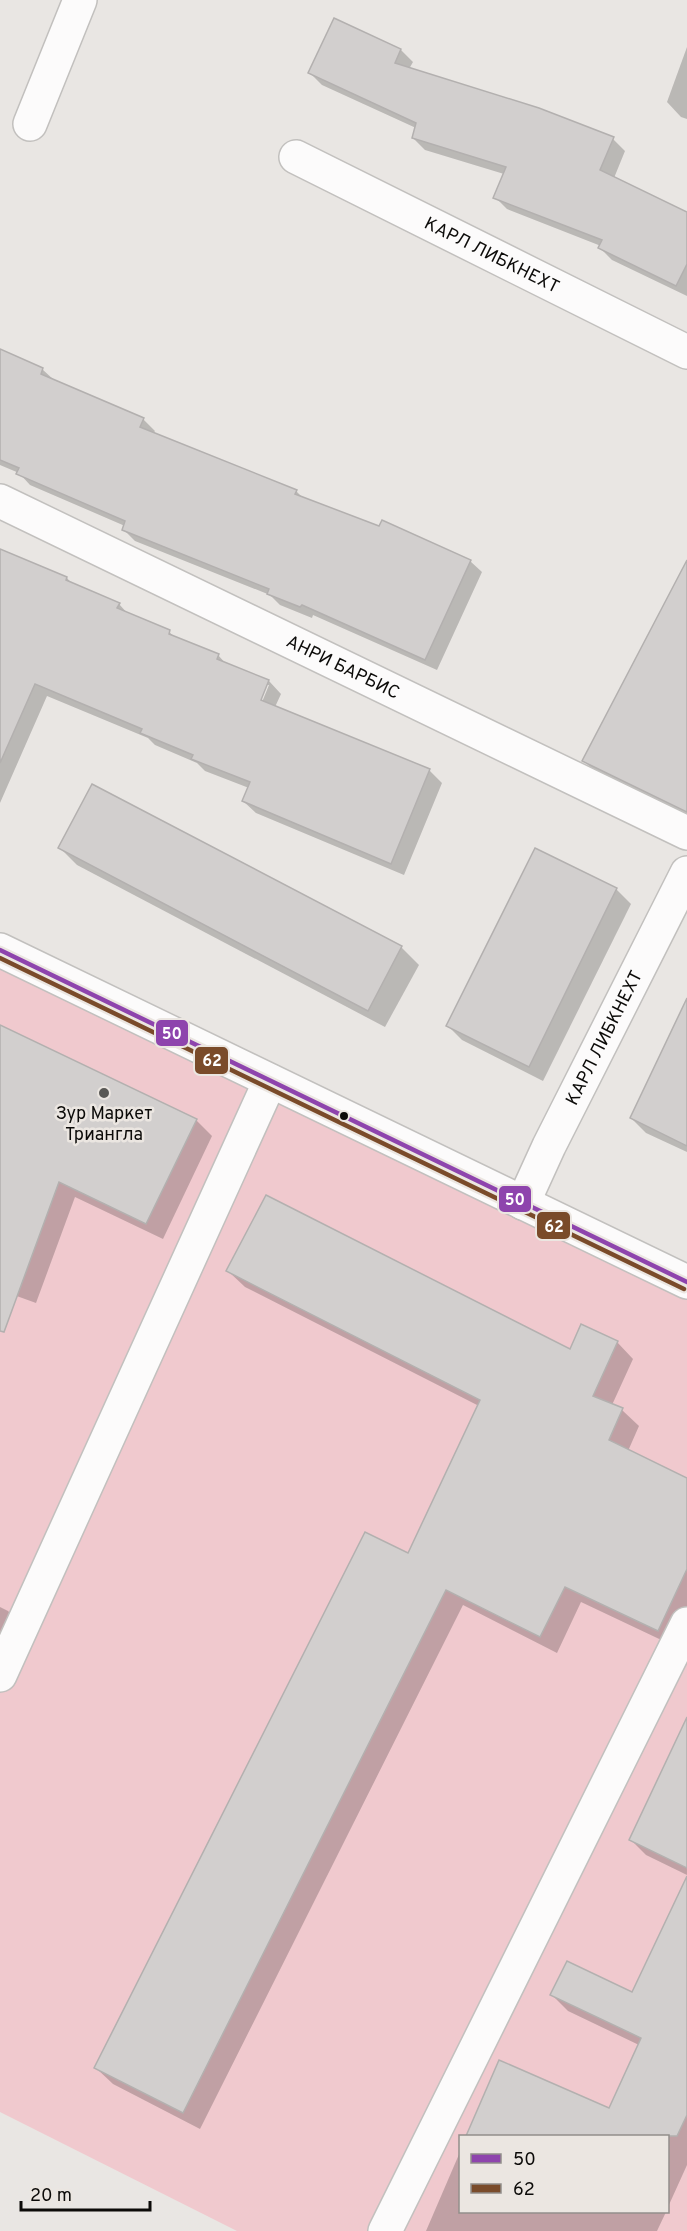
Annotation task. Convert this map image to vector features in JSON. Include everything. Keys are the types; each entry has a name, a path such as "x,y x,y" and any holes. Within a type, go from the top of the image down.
{"street":[{"path":"30,124 80,0"},
{"name":"КАРЛ ЛИБКНЕХТ","path":"296,158 687,352"},
{"name":"АНРИ БАРБИС","path":"0,501 687,833"},
{"name":"КАРЛ ЛИБКНЕХТ","path":"523,1203 549,1146 687,873"},
{"path":"0,950 687,1282"},
{"path":"0,1675 270,1081"},
{"path":"386,2231 687,1624"}],"shaded area":[{"path":"0,960 687,1286 687,2231 237,2231 0,2112"}],"building":[{"path":"334,18 401,49 395,63 539,108 614,137 600,170 687,212 687,264 676,286 598,248 602,240 493,198 506,167 412,138 416,123 308,73"},
{"path":"0,349 43,368 41,374 144,418 140,427 297,490 295,494 379,526 382,520 471,560 425,660 302,605 300,607 267,594 269,589 122,530 125,521 16,474 19,468 0,460"},
{"path":"0,549 67,577 66,580 120,603 117,608 170,630 169,634 219,654 217,659 269,680 261,700 430,769 391,864 242,801 250,782 191,759 193,755 140,733 142,729 35,684 0,763"},
{"path":"687,560 687,812 582,761"},
{"path":"92,784 402,946 368,1011 58,848"},
{"path":"535,848 617,888 529,1067 446,1026"},
{"path":"687,998 687,1146 630,1118"},
{"path":"0,1025 197,1119 146,1224 59,1182 4,1332 0,1331"},
{"path":"266,1195 570,1349 581,1324 618,1341 593,1396 623,1408 609,1440 687,1478 687,1569 658,1631 565,1587 540,1637 446,1590 183,2113 94,2068 365,1532 408,1553 480,1400 226,1271"},
{"path":"687,1717 687,1868 629,1840"},
{"path":"687,1876 687,2115 677,2136 466,2135 499,2060 609,2108 641,2038 550,1995 567,1961 632,1992"}],"transit line":[{"name":"50","path":"0,950 687,1282"},
{"name":"62","path":"0,958 684,1289"}],"place":[{"name":"Зур Маркет Триангла","path":"104,1093"}]}
